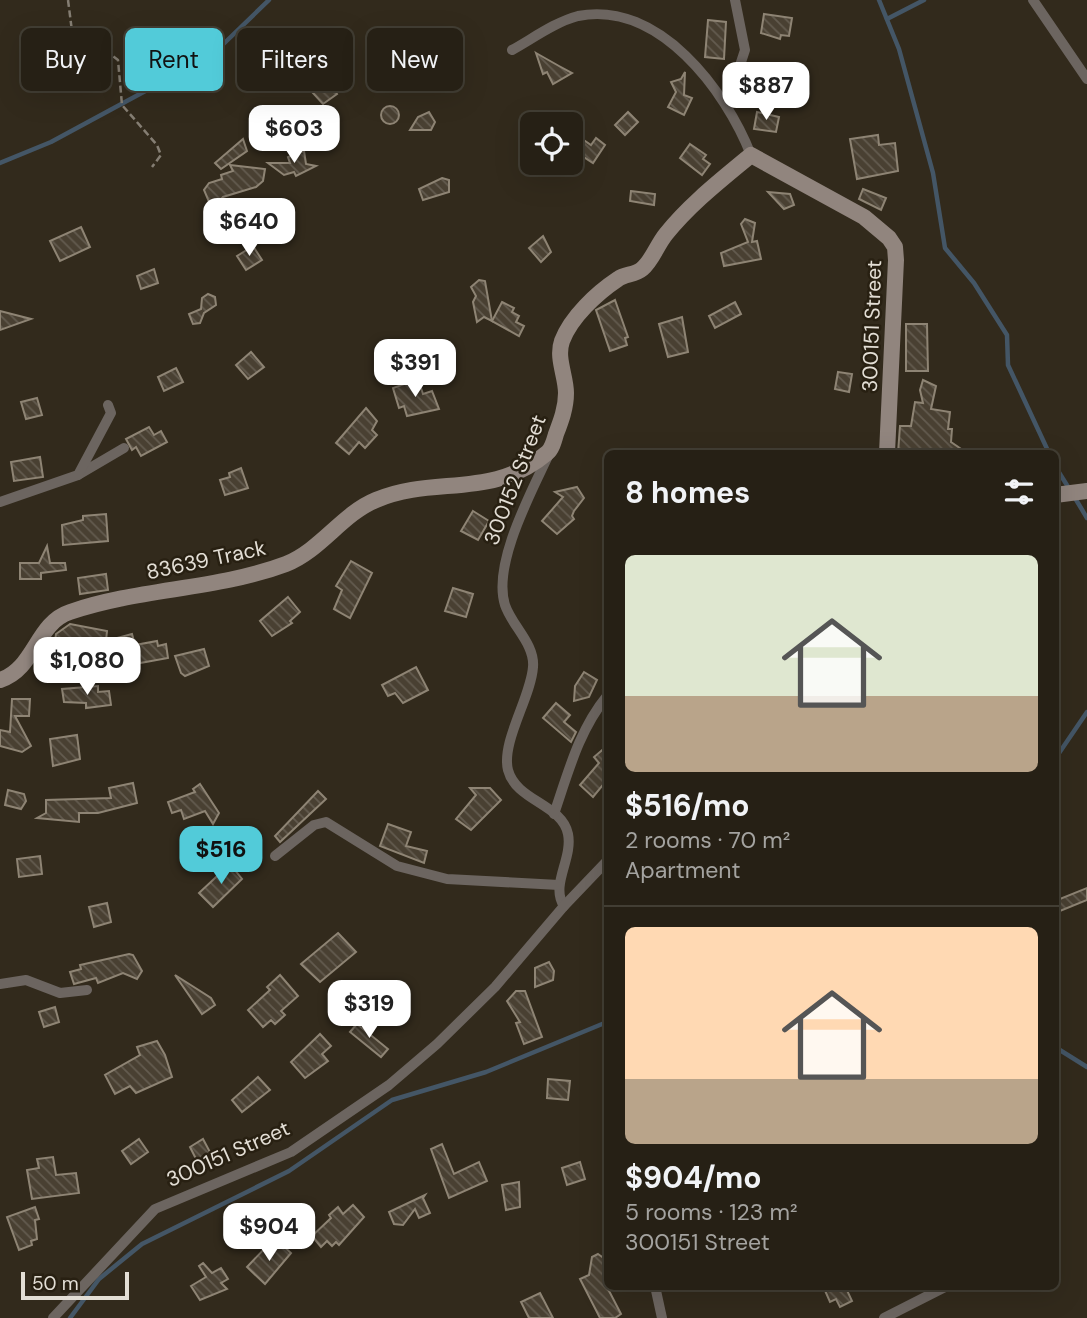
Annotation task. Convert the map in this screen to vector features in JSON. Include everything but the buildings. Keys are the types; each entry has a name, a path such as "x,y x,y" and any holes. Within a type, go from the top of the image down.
{"street":[{"path":"727,105 745,50 735,0"},
{"path":"1033,0 1087,79"},
{"path":"512,50 578,16 617,17 659,31 677,43 727,105 751,155"},
{"name":"300152 Street","path":"564,906 559,896 559,885 566,869 569,844 567,831 554,814 532,800 513,782 508,772 506,759 533,666 533,656 509,613 503,590 507,559 565,407 560,352 571,324 618,278 644,268 666,234 708,191 751,155"},
{"name":"300151 Street","path":"751,155 864,217 881,228 895,247 897,278 887,450"},
{"path":"78,475 111,413 108,405"},
{"path":"0,502 78,475 124,448"},
{"name":"83639 Track","path":"0,680 17,673 50,626 67,613 170,589 222,582 288,563 303,556 346,519 375,500 405,492 489,483 518,471 550,452"},
{"path":"1059,494 1087,491"},
{"path":"554,814 580,739 594,711 604,699"},
{"path":"275,856 314,825 326,822 397,866 447,879 559,885"},
{"name":"300151 Street","path":"53,1318 155,1209 291,1152 389,1085 437,1044 495,987 564,906 604,864"},
{"path":"0,984 26,980 60,992 87,990"},
{"path":"656,1290 662,1318"},
{"path":"884,1318 939,1290"}],"path":[{"path":"68,0 73,39 102,48 118,60 122,104 157,145 161,155 152,167"}],"waterway":[{"path":"0,163 51,142 212,55 269,0"},
{"path":"879,0 899,49 933,173 945,248 974,283 1007,335 1008,365 1048,450"},
{"path":"887,19 924,0"},
{"path":"1059,472 1070,490"},
{"path":"1075,498 1087,518"},
{"path":"1059,753 1087,712"},
{"path":"70,1318 99,1279 142,1244 289,1171 392,1100 486,1072 604,1023"},
{"path":"1059,1050 1087,1067"}]}
